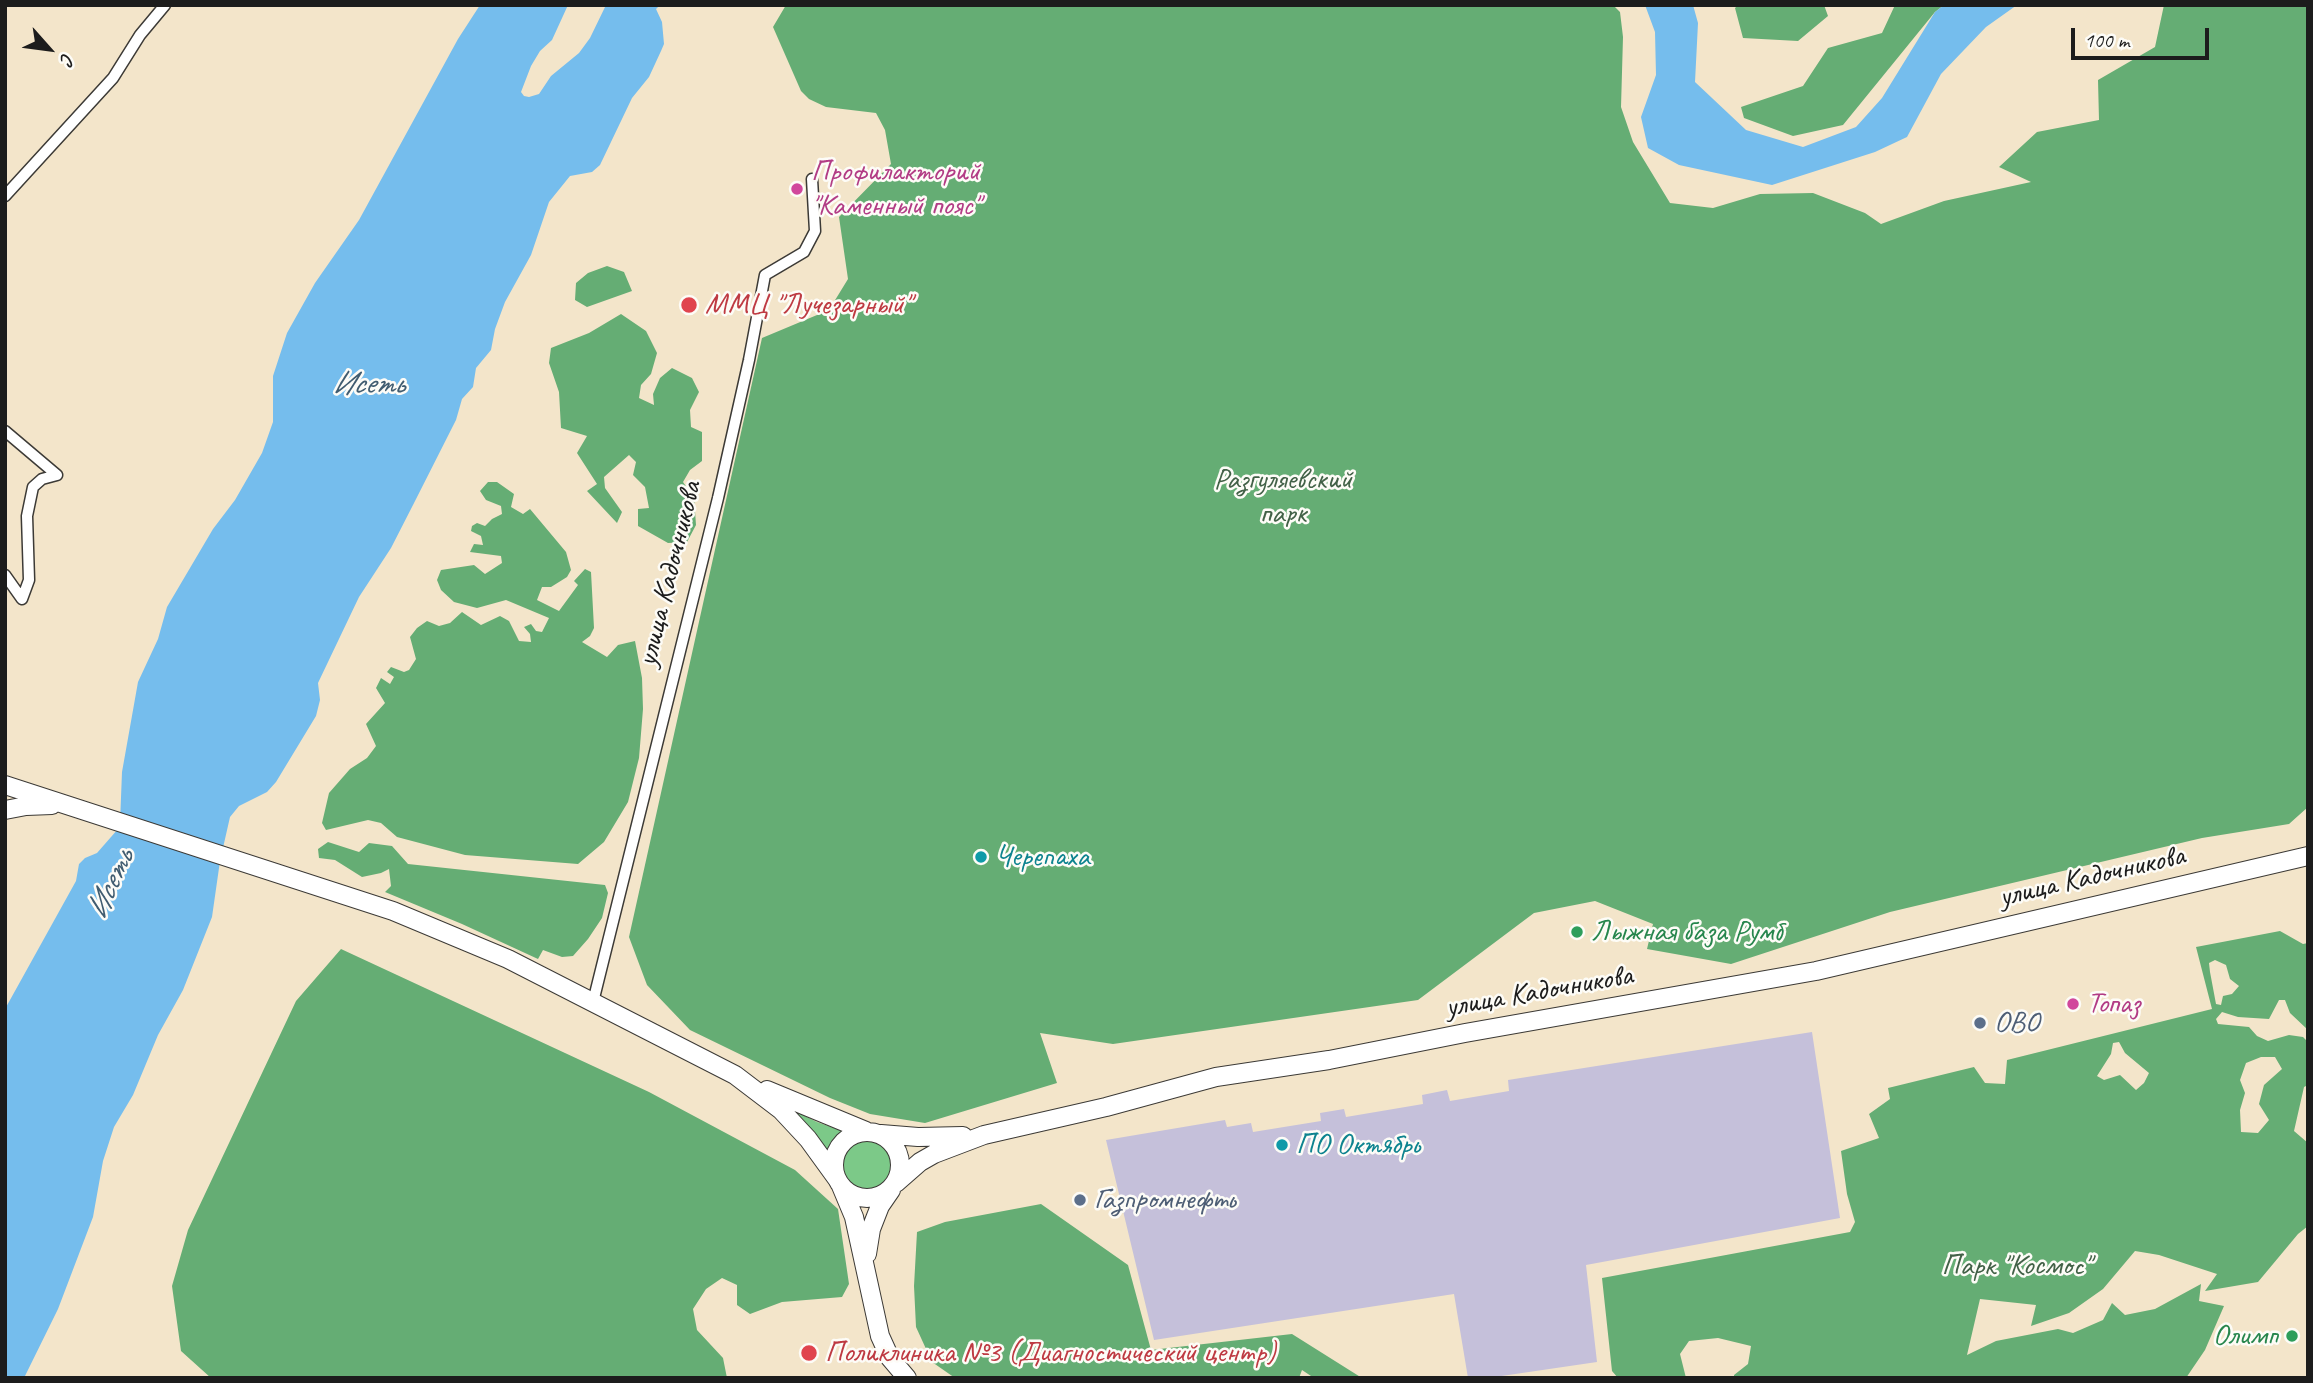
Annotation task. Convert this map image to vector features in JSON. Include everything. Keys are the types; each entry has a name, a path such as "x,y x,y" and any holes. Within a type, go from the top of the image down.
{"main road":[{"path":"5,785 420,920 499,955 735,1075 894,1144 901,1167 871,1229 866,1272"},
{"path":"5,810 48,805 89,811"},
{"name":"улица Кадочникова","path":"984,1135 1106,1107 1216,1077 1329,1060 1465,1033 1816,971 2308,856"},
{"path":"735,1075 781,1110 853,1196 869,1199 884,1194 920,1162 984,1135"},
{"path":"907,1378 890,1358 880,1336 851,1207 839,1182 834,1163 839,1147 850,1136 873,1133 943,1138 984,1135"}],"street":[{"path":"5,196 113,78 140,36 165,5"},
{"name":"улица Кадочникова","path":"593,1002 718,498 765,275 804,252 815,231 812,179"},
{"path":"5,431 57,475 42,478 33,487 27,516 29,580 22,599 5,575"}],"shaded area":[{"path":"1812,1032 1840,1218 1586,1265 1597,1362 1488,1378 1468,1378 1454,1294 1154,1340 1106,1140 1225,1120 1227,1127 1251,1123 1253,1132 1321,1121 1320,1113 1344,1109 1346,1117 1423,1104 1422,1095 1447,1090 1450,1101 1509,1091 1508,1080"}],"green space":[{"name":"Разгуляевский парк","path":"786,5 1613,5 1620,12 1623,37 1621,107 1633,142 1670,203 1713,208 1760,194 1813,193 1865,213 1881,224 1944,201 2031,182 1999,167 2037,132 2099,120 2098,80 2155,47 2164,5 2308,5 2308,807 2289,824 2202,838 1890,912 1731,964 1647,949 1653,924 1595,901 1534,913 1418,1000 1113,1044 1040,1033 1057,1083 925,1123 870,1114 830,1098 690,1030 647,985 629,937 762,338 829,310 848,279 839,217 891,164 885,130 876,113 826,107 809,99 801,91 773,27"},
{"path":"1738,5 1824,5 1828,16 1798,41 1743,38 1735,8"},
{"path":"1895,5 1944,5 1935,12 1843,125 1793,136 1744,118 1741,107 1803,86 1828,48 1882,33"},
{"path":"607,266 624,272 632,291 587,307 575,300 576,283 588,273"},
{"path":"621,314 646,331 657,353 651,374 641,385 639,398 654,405 653,394 660,378 672,368 692,378 699,392 690,410 691,427 702,432 702,461 690,470 683,482 694,498 696,525 687,542 668,543 638,526 638,509 649,508 645,487 633,475 636,462 629,455 604,477 605,488 622,512 617,523 587,491 597,484 577,453 587,436 561,428 559,392 549,363 551,348 589,333"},
{"path":"488,482 497,482 514,494 511,507 523,514 530,509 566,552 571,570 567,577 551,587 542,587 537,600 559,611 578,585 574,581 585,569 591,572 594,628 590,636 582,642 607,657 618,645 635,641 642,678 643,709 639,758 628,802 604,842 578,864 465,855 397,837 381,823 368,820 326,830 322,823 329,793 350,769 367,758 376,746 366,724 385,703 376,688 381,678 390,684 394,677 387,672 391,667 404,672 409,670 416,659 410,637 417,628 427,621 439,626 450,623 462,612 481,625 500,616 509,621 519,641 531,642 530,634 524,627 531,624 536,631 542,632 549,618 506,600 477,608 454,602 441,590 437,580 441,570 474,565 485,574 502,563 501,556 470,552 474,544 483,545 481,536 471,531 472,526 477,523 485,526 502,514 501,506 486,500 480,491"},
{"path":"328,842 359,852 369,843 392,846 408,864 605,885 608,893 602,918 573,956 562,957 543,950 538,959 385,892 391,886 389,869 362,877 335,860 319,858 318,849"},
{"name":"Парк \"Космос\"","path":"2280,931 2303,944 2308,943 2308,1030 2290,1013 2285,1000 2279,1000 2269,1019 2238,1017 2222,1012 2216,1019 2218,1024 2249,1027 2257,1036 2268,1041 2289,1035 2303,1037 2308,1042 2308,1085 2304,1087 2294,1131 2308,1143 2308,1226 2298,1234 2258,1282 2205,1291 2217,1274 2159,1255 2135,1251 2103,1289 2069,1313 2031,1326 2036,1305 1980,1299 1967,1355 1996,1341 2058,1329 2073,1333 2103,1320 2112,1303 2125,1315 2155,1309 2201,1284 2199,1301 2224,1306 2205,1350 2186,1378 1734,1378 1734,1375 1748,1364 1751,1346 1718,1338 1689,1341 1680,1354 1686,1378 1618,1378 1612,1371 1602,1278 1850,1232 1855,1222 1847,1194 1841,1151 1879,1138 1869,1114 1890,1099 1888,1088 1974,1067 1985,1083 2005,1084 2007,1060 2212,1009 2196,947","holes":["2215,960 2226,965 2230,979 2239,986 2232,994 2223,996 2221,1005 2216,1004 2210,972 2209,963","2119,1042 2125,1053 2149,1073 2144,1083 2136,1090 2120,1075 2104,1080 2097,1076 2111,1054 2113,1043","2261,1057 2275,1057 2282,1069 2264,1085 2259,1104 2269,1120 2258,1133 2241,1132 2240,1110 2245,1093 2240,1080 2246,1063"]},
{"path":"341,949 649,1092 795,1170 838,1209 849,1284 842,1297 782,1302 750,1314 737,1305 737,1285 722,1278 706,1289 693,1309 697,1330 723,1358 727,1378 211,1378 181,1351 172,1286 188,1230 296,1001"},
{"path":"791,1109 845,1132 835,1140 828,1153"},
{"path":"868,1138 887,1146 895,1165 887,1184 868,1192 849,1184 841,1165 849,1146"},
{"path":"1041,1204 1128,1265 1151,1350 1292,1334 1362,1378 1314,1378 1302,1370 1299,1378 955,1378 932,1362 916,1327 914,1286 917,1232 945,1222"}],"water":[{"name":"Исеть","path":"480,5 568,5 552,40 540,51 531,66 521,92 529,97 539,94 551,76 579,53 590,38 606,5 669,5 656,9 662,22 664,44 661,51 649,77 632,98 600,165 592,172 570,176 549,202 531,255 505,302 491,350 476,368 473,387 462,399 456,420 413,505 391,548 359,597 318,683 320,700 316,716 276,782 267,792 239,806 230,817 212,917 183,990 158,1035 133,1095 114,1127 103,1161 93,1217 58,1309 24,1378 5,1378 5,1009 76,881 79,864 97,853 118,829 122,772 138,682 158,639 167,607 262,453 273,422 273,376 287,333 315,283 359,220 458,39"},
{"path":"1645,5 1693,5 1698,23 1695,82 1746,130 1803,147 1856,127 1882,98 1935,12 1944,5 2017,5 1986,27 1941,74 1907,137 1875,152 1772,185 1679,165 1648,148 1641,117 1656,75 1655,32"}],"place":[{"name":"Профилакторий \"Каменный пояс\"","path":"797,189"},
{"name":"ММЦ \"Лучезарный\"","path":"689,305"},
{"name":"Черепаха","path":"981,857"},
{"name":"Лыжная база Румб","path":"1577,932"},
{"name":"Топаз","path":"2073,1004"},
{"name":"ОВО","path":"1980,1023"},
{"name":"ПО Октябрь","path":"1282,1145"},
{"name":"Газпромнефть","path":"1080,1200"},
{"name":"Олимп","path":"2292,1336"},
{"name":"Поликлиника №3 (Диагностический центр)","path":"809,1353"}]}
